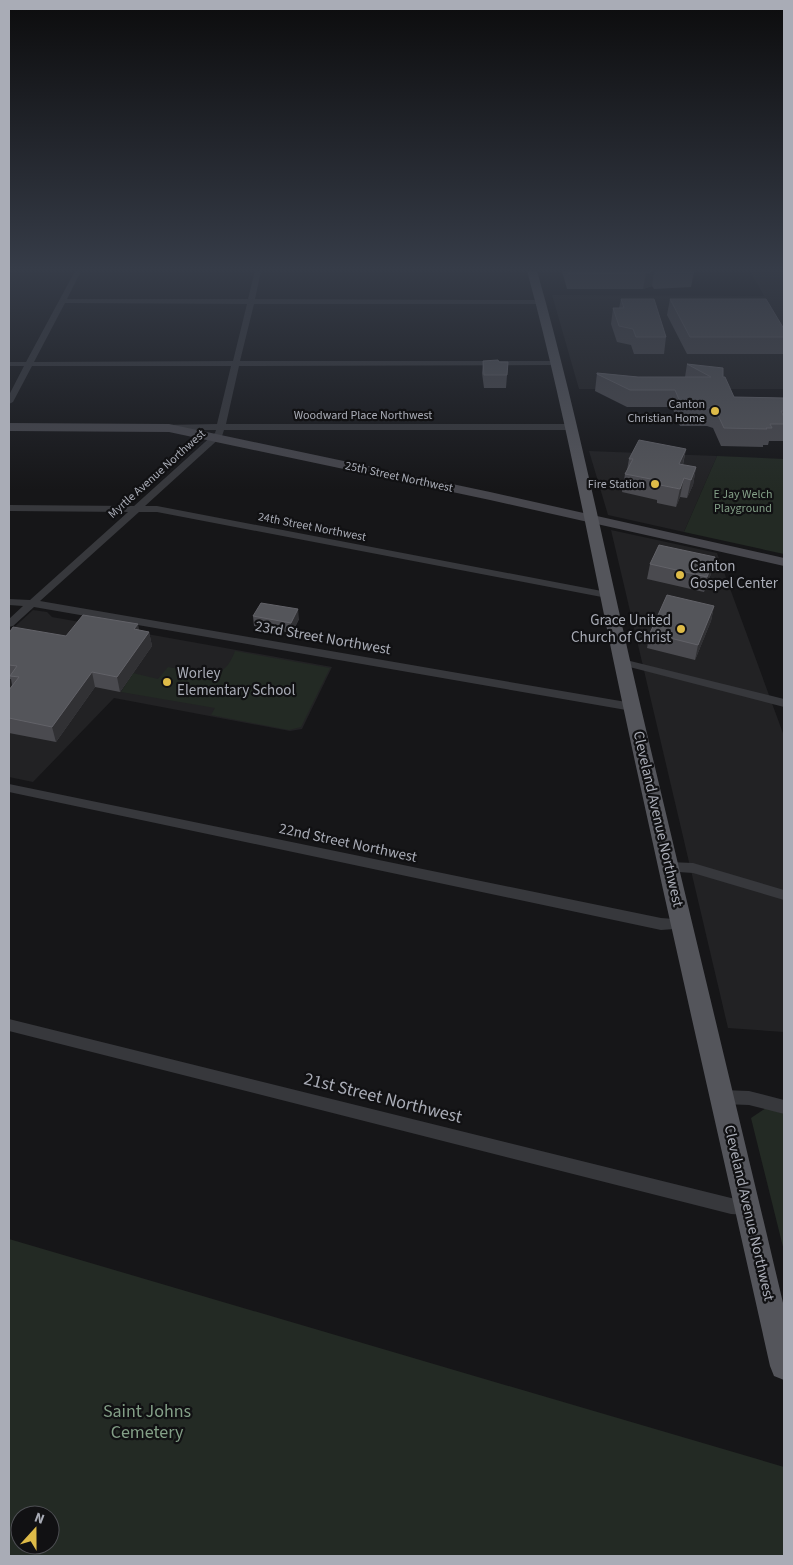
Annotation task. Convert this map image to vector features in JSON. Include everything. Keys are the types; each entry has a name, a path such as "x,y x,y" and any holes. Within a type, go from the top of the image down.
{"main road":[{"name":"Cleveland Avenue Northwest","path":"551,344 592,518 632,707 784,1366"}],"street":[{"path":"9,402 40,344"},
{"name":"Myrtle Avenue Northwest","path":"9,624 221,432 241,344"},
{"path":"9,364 556,363"},
{"name":"25th Street Northwest","path":"9,427 157,427 592,518 784,562"},
{"name":"Woodward Place Northwest","path":"157,427 570,427"},
{"name":"24th Street Northwest","path":"9,508 157,509 608,595"},
{"name":"23rd Street Northwest","path":"9,602 31,603 632,707"},
{"path":"622,662 784,703"},
{"name":"22nd Street Northwest","path":"9,788 652,922 682,924"},
{"path":"669,867 693,868 784,895"},
{"name":"21st Street Northwest","path":"9,1024 712,1201 747,1207"},
{"path":"722,1097 749,1098 784,1107"}],"shaded area":[{"path":"566,344 784,344 784,389 579,389"},
{"path":"589,451 717,456 684,532 608,515"},
{"path":"611,530 717,553 784,736 784,1032 728,1028"},
{"name":"Worley Elementary School","path":"33,610 47,612 52,617 332,667 302,729 290,731 114,698 33,782 9,777 9,632"}],"green space":[{"name":"E Jay Welch Playground","path":"717,456 784,459 784,554 684,532"},
{"path":"235,651 330,668 301,727 289,730 211,715 215,708 121,692 133,673 158,679 168,667 212,675 225,668"},
{"path":"766,1108 784,1114 784,1251 751,1118"},
{"name":"Saint Johns Cemetery","path":"9,1239 784,1467 784,1556 9,1556"}],"building":[{"path":"498,360 499,362 508,362 507,375 484,375 483,361"},
{"path":"687,364 723,368 723,377 725,377 734,397 784,398 784,411 781,411 784,417 784,424 770,424 772,428 767,429 724,428 716,411 711,408 683,409 675,390 630,390 597,374 638,377 711,377"},
{"path":"639,440 686,449 679,464 696,467 691,480 684,478 680,489 660,485 661,481 625,474 633,459 629,459"},
{"path":"659,545 715,557 707,577 650,564"},
{"path":"667,595 714,606 698,645 650,633"},
{"path":"261,603 298,609 291,623 253,616"},
{"path":"83,615 138,624 134,629 149,632 117,677 92,672 52,727 9,718 9,690 19,677 10,676 17,666 9,665 9,633 13,627 66,636"}],"place":[{"name":"Canton Christian Home","path":"715,411"},
{"name":"Fire Station","path":"655,484"},
{"name":"Canton Gospel Center","path":"680,575"},
{"name":"Grace United Church of Christ","path":"681,629"},
{"name":"Worley Elementary School","path":"167,682"}]}
